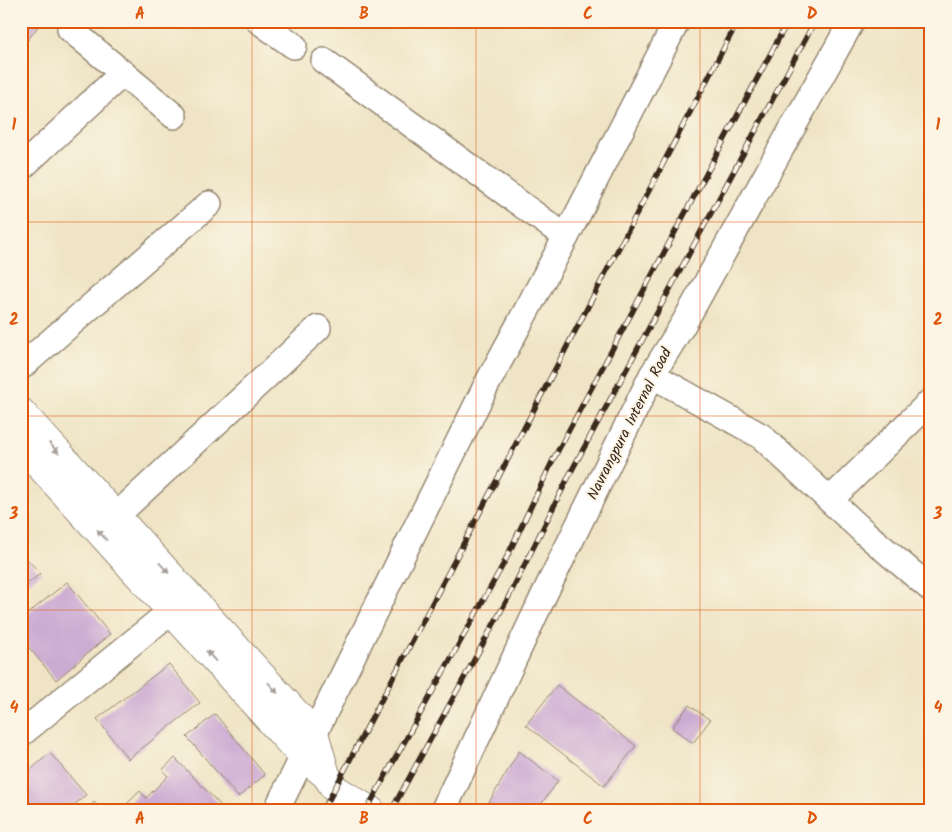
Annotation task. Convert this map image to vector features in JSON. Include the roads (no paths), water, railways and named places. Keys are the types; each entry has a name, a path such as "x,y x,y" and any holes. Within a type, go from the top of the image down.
{"main road":[{"path":"21,412 116,516 308,745 335,789 372,811"},
{"path":"21,445 171,611 308,745"}],"street":[{"path":"259,21 294,46"},
{"path":"276,811 487,384 566,237 677,21"},
{"name":"Navrangpura Internal Road","path":"443,811 544,595 652,375 684,323 852,21"},
{"path":"70,29 174,116"},
{"path":"324,61 566,237"},
{"path":"21,168 123,73"},
{"path":"21,367 209,204"},
{"path":"116,516 318,328"},
{"path":"652,375 761,436 931,589"},
{"path":"830,500 931,402"},
{"path":"21,734 171,611"}],"railway":[{"path":"323,811 738,21"},
{"path":"366,811 504,563 554,458 788,21"},
{"path":"391,811 507,600 572,470 815,21"}]}
